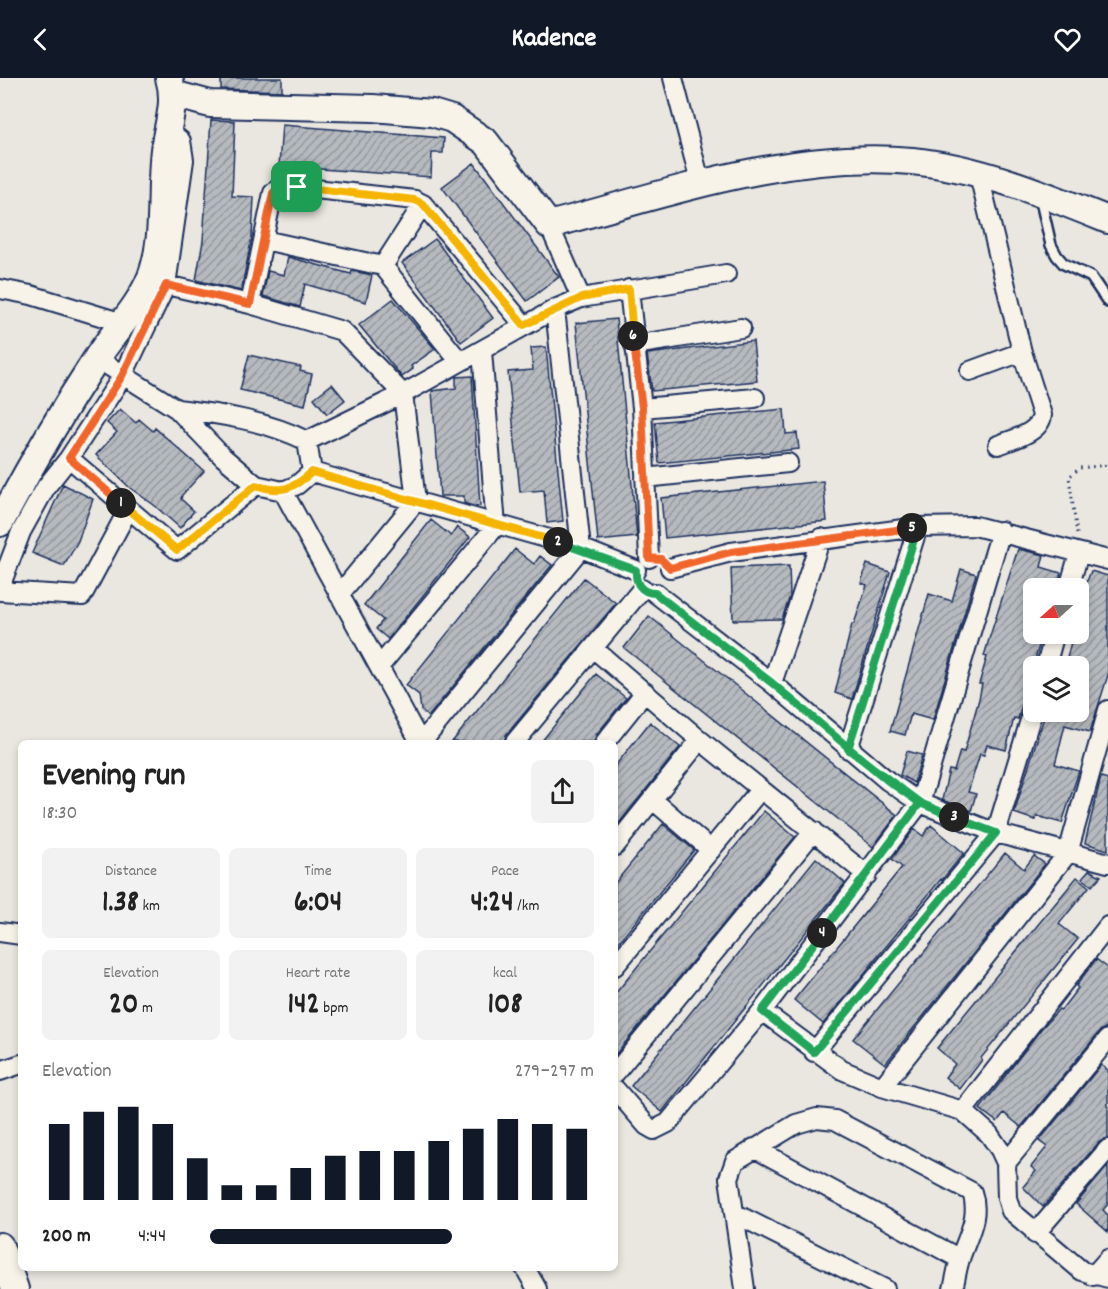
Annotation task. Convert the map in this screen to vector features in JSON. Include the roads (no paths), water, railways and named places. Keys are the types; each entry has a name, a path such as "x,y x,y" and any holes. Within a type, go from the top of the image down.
{"street":[{"path":"673,78 701,185"},
{"path":"0,523 6,497 96,358 142,295 155,259 161,219 164,149 169,131 171,86 210,104 373,108 432,113 452,119 486,142 549,225 581,298"},
{"path":"128,510 82,596 0,589 21,532 46,487 69,458 122,376 166,285 184,160 181,141 169,131"},
{"path":"549,225 701,185 785,167 871,159 914,161 979,175 1039,194 1108,220"},
{"path":"979,175 1022,352 1042,415 1041,423 1035,429 998,445"},
{"path":"250,304 273,193 279,187 415,200 423,204 524,325"},
{"path":"383,266 423,204"},
{"path":"264,240 383,266 460,362"},
{"path":"177,409 213,413 262,424 308,441 403,394 524,325 581,298 726,274"},
{"path":"166,285 250,304 341,330 403,394 416,501 339,595"},
{"path":"0,289 31,295 123,323"},
{"path":"629,289 642,408 645,478 643,564 637,581 772,683 848,749 920,803 996,833 1108,863"},
{"path":"423,740 581,548 555,309"},
{"path":"634,345 741,328"},
{"path":"379,667 496,526 482,351"},
{"path":"970,371 1022,352"},
{"path":"96,358 177,409 223,458 256,485 283,491 297,485 312,472"},
{"path":"642,408 755,398"},
{"path":"308,441 312,472"},
{"path":"69,458 177,550 256,485"},
{"path":"645,478 788,463"},
{"path":"312,472 496,526 643,564 661,559 670,568 671,575 667,587 649,591 594,649 517,740"},
{"path":"283,491 420,740"},
{"path":"670,568 731,552 821,538 918,527 975,526 1108,560"},
{"path":"848,749 918,527"},
{"path":"618,1093 638,1119 654,1130 668,1123 762,1011 920,803 1001,531"},
{"path":"772,683 821,538"},
{"path":"1072,578 1079,553"},
{"path":"594,649 760,790 867,875"},
{"path":"607,740 645,692"},
{"path":"882,1087 1068,853 1108,710"},
{"path":"814,1052 996,833 1029,722"},
{"path":"618,842 700,740"},
{"path":"618,962 760,790"},
{"path":"653,800 711,850"},
{"path":"618,1069 814,831"},
{"path":"0,932 18,935"},
{"path":"963,1111 1106,935"},
{"path":"762,1011 814,1052 842,1070 882,1087 963,1111 989,1134 1006,1163 1007,1198 1011,1211 1035,1234 1083,1271 1101,1277 1108,1259"},
{"path":"1006,1163 1108,1040"},
{"path":"0,1071 18,1065"},
{"path":"745,1289 729,1178 735,1161 796,1124 817,1118 835,1120 962,1184 972,1192 976,1204 976,1217 960,1259 953,1289"},
{"path":"754,1148 960,1259"},
{"path":"1035,1234 1108,1149"},
{"path":"734,1213 885,1289"},
{"path":"0,1246 15,1289"},
{"path":"527,1271 537,1289"}],"lane":[{"path":"1039,194 1051,245 1057,256 1064,264 1091,277 1108,302"}]}
